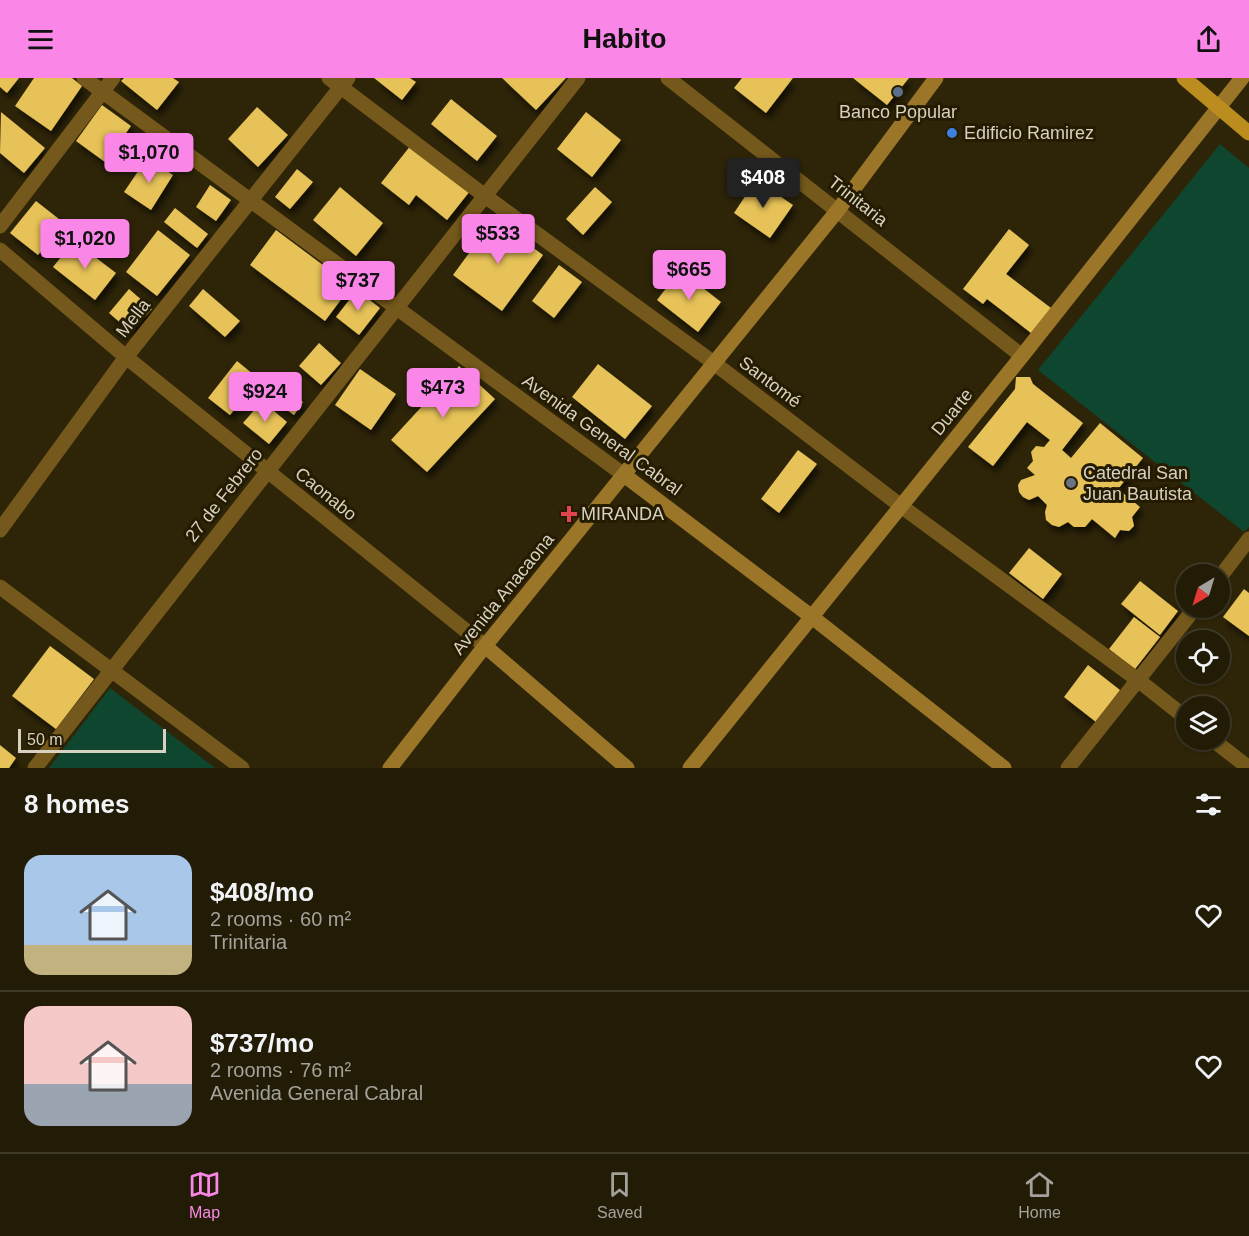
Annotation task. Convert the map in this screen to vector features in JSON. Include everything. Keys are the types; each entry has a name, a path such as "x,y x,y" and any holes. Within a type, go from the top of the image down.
{"main road":[{"name":"Avenida Anacaona","path":"390,768 838,210 936,78"},
{"path":"1184,78 1249,133"},
{"name":"Duarte","path":"690,768 1022,356 1242,78"},
{"name":"Avenida General Cabral","path":"624,475 812,617 1004,768"},
{"name":"Caonabo","path":"486,646 627,768"}],"street":[{"name":"Avenida General Cabral","path":"84,78 624,475"},
{"path":"0,226 113,78"},
{"name":"27 de Febrero","path":"36,768 578,78"},
{"name":"Trinitaria","path":"668,78 1022,356"},
{"name":"Santomé","path":"339,81 485,196 714,363 901,506 1176,710"},
{"name":"Mella","path":"0,530 126,357 251,200 339,81"},
{"name":"Caonabo","path":"0,250 267,472 486,646"},
{"path":"1229,564 1249,539"},
{"path":"0,588 242,768"},
{"path":"1068,768 1187,618"},
{"path":"1226,750 1249,768"}],"green space":[{"path":"1220,144 1249,168 1249,527 1244,532 1038,370"},
{"path":"110,688 215,768 49,768"}],"building":[{"path":"0,78 19,78 7,93 0,87"},
{"path":"34,78 72,78 82,86 51,131 15,106"},
{"path":"124,78 173,78 179,82 157,110 121,81"},
{"path":"374,78 410,78 416,82 402,100"},
{"path":"502,78 566,78 536,110"},
{"path":"742,78 793,78 766,113 734,88"},
{"path":"853,78 909,78 887,105"},
{"path":"451,99 497,136 477,161 431,124"},
{"path":"102,105 131,126 105,162 76,141"},
{"path":"257,107 288,135 258,167 228,139"},
{"path":"1,112 45,148 24,173 0,153"},
{"path":"586,112 621,140 592,177 557,149"},
{"path":"411,145 470,191 447,220 416,195 409,205 381,183"},
{"path":"147,158 173,175 151,210 124,192"},
{"path":"297,169 313,182 290,209 275,197"},
{"path":"756,180 793,205 770,238 734,213"},
{"path":"210,185 231,200 216,221 196,207"},
{"path":"340,187 383,223 356,256 313,220"},
{"path":"595,187 612,202 583,235 566,219"},
{"path":"36,201 64,223 38,255 10,233"},
{"path":"175,208 208,234 197,248 164,222"},
{"path":"494,219 543,255 502,311 453,275"},
{"path":"1009,229 1029,245 1006,274 1051,308 1031,333 987,299 983,304 963,289"},
{"path":"158,230 190,255 157,296 126,272"},
{"path":"276,230 351,286 325,321 250,265"},
{"path":"74,241 116,273 95,300 53,267"},
{"path":"559,265 582,282 554,318 532,301"},
{"path":"680,270 721,302 698,332 657,300"},
{"path":"129,289 152,309 131,332 109,313"},
{"path":"203,289 240,321 225,337 189,306"},
{"path":"357,290 380,308 359,335 336,317"},
{"path":"319,343 341,363 321,385 299,366"},
{"path":"237,361 259,379 230,415 208,398"},
{"path":"598,364 652,406 625,439 572,397"},
{"path":"459,366 495,399 427,472 391,440"},
{"path":"360,369 396,394 371,430 335,405"},
{"name":"Catedral San Juan Bautista","path":"1016,377 1030,377 1033,384 1083,423 1062,450 1071,458 1100,423 1143,458 1118,489 1140,507 1132,517 1134,526 1129,531 1120,530 1115,538 1092,519 1085,527 1074,527 1068,522 1059,527 1052,525 1046,520 1047,505 1038,496 1029,500 1023,497 1018,485 1021,480 1035,475 1027,468 1033,461 1031,452 1036,446 1044,447 1050,440 1027,422 993,466 968,447 1015,389"},
{"path":"271,380 303,402 294,415 262,392"},
{"path":"262,401 287,422 269,444 243,423"},
{"path":"798,450 817,464 779,513 761,499"},
{"path":"1029,548 1062,574 1043,599 1009,573"},
{"path":"1140,581 1176,609 1176,614 1160,635 1121,604"},
{"path":"1244,589 1249,593 1249,636 1224,618 1230,618 1230,608"},
{"path":"1134,617 1160,637 1135,669 1109,649"},
{"path":"50,646 94,679 56,729 12,696"},
{"path":"1088,665 1120,690 1096,722 1064,697"},
{"path":"0,745 16,758 9,768 0,768"}],"place":[{"name":"Banco Popular","path":"898,92"},
{"name":"Edificio Ramirez","path":"952,133"},
{"name":"Catedral San Juan Bautista","path":"1071,483"},
{"name":"MIRANDA","path":"569,514"}]}
